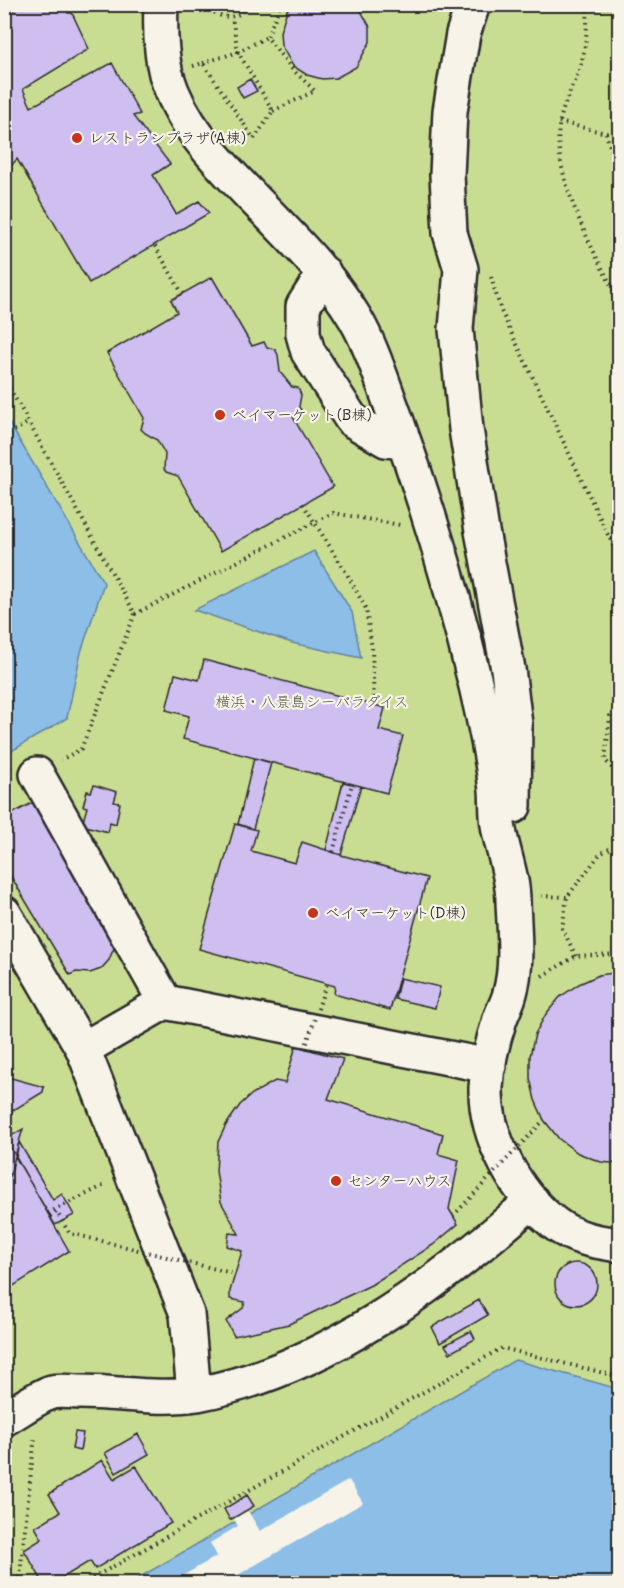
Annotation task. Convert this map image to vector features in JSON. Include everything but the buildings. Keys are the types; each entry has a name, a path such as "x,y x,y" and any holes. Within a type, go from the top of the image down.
{"street":[{"path":"161,4 160,35 166,74 180,110 198,138 221,165 324,273 356,320 380,375 404,442 454,601 476,688 496,788 498,823 513,894"},
{"path":"473,4 463,34 450,111 447,175 450,234 461,269 456,329 466,429 482,531 508,669 515,724 513,964 511,991 499,1020 489,1066 486,1089 488,1112 496,1141 512,1174 532,1201 555,1224 587,1241 620,1245"},
{"path":"324,273 303,306 303,334 308,352 352,420 386,440 404,442"},
{"path":"37,774 165,1002"},
{"path":"4,913 83,1048 132,1172 188,1314 194,1394"},
{"path":"83,1048 165,1002 489,1066"},
{"path":"4,1419 52,1392 94,1392 142,1396 194,1394 241,1384 293,1365 345,1339 440,1277 481,1246 532,1201"}],"path":[{"path":"206,4 216,15 232,17 240,15 250,4"},
{"path":"587,4 587,22 581,63 559,122 558,147 569,190 584,232 620,302"},
{"path":"166,74 238,52 267,38 279,8"},
{"path":"232,17 238,52 273,111"},
{"path":"203,63 254,139 273,111 315,91 291,68 267,38"},
{"path":"559,122 606,133 620,182"},
{"path":"155,246 182,293"},
{"path":"461,269 489,271 501,311 620,560"},
{"path":"4,378 135,614"},
{"path":"4,437 29,422"},
{"path":"303,504 366,609 372,648 374,705"},
{"path":"37,774 81,749 135,614 333,513 389,524 431,525"},
{"path":"620,708 610,716 605,760 620,777"},
{"path":"333,852 352,784"},
{"path":"576,956 562,928 567,897 600,855 620,843"},
{"path":"511,991 576,956 620,954"},
{"path":"305,1049 326,984"},
{"path":"453,1216 544,1120"},
{"path":"132,1172 49,1215 57,1212 69,1233 236,1274"},
{"path":"82,1584 502,1348 620,1377"},
{"path":"19,1584 39,1400"}],"green space":[{"name":"横浜・八景島シーパラダイス","path":"5,5 619,5 619,1416 175,1583 5,1584"}],"water":[{"path":"5,416 104,583 81,652 67,718 5,755"},
{"path":"314,551 352,612 361,658 292,643 194,610"},
{"path":"515,1360 619,1389 619,1583 128,1584"}],"pier":[{"path":"349,1480 363,1503 224,1583 170,1583 217,1556 210,1543 238,1526 234,1519 248,1511 260,1531"}],"place":[{"name":"レストランプラザ(A棟)","path":"77,138"},
{"name":"ベイマーケット(B棟)","path":"220,415"},
{"name":"ベイマーケット(D棟)","path":"313,913"},
{"name":"センターハウス","path":"336,1181"}]}
